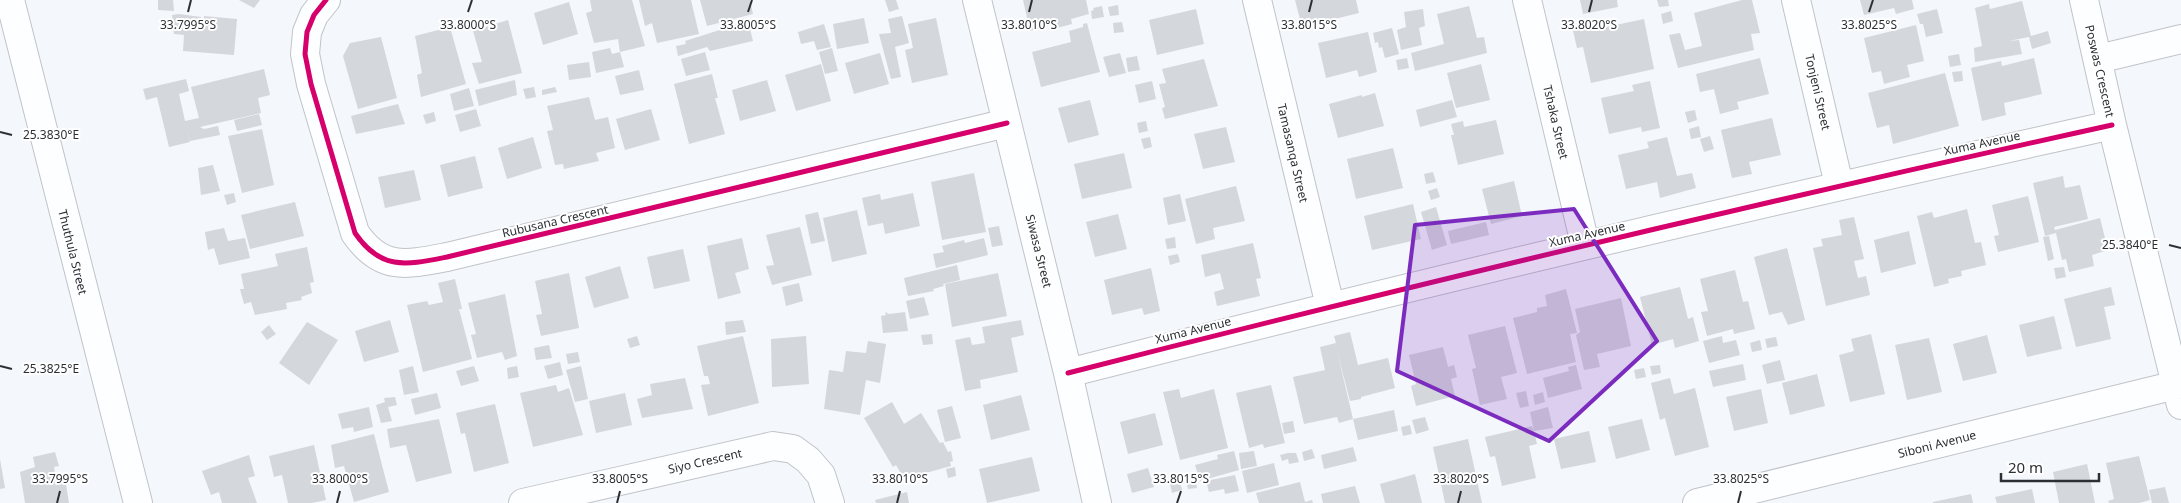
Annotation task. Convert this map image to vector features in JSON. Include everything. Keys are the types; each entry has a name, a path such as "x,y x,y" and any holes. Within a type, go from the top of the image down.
{"street":[{"name":"Thuthula Street","path":"10,0 138,503"},
{"name":"Rubusana Crescent","path":"326,0 314,16 307,32 305,54 311,84 355,233 366,248 378,256 394,262 414,263 447,257 1007,123"},
{"name":"Siwasa Street","path":"977,0 1068,372 1097,503"},
{"name":"Tamasanqa Street","path":"1257,0 1330,306"},
{"name":"Tshaka Street","path":"1527,0 1585,244"},
{"name":"Tonjeni Street","path":"1796,0 1839,185"},
{"name":"Poswas Crescent","path":"2084,0 2112,125 2179,395"},
{"path":"2098,59 2181,39"},
{"name":"Xuma Avenue","path":"1068,372 1585,244 1839,185 2112,125"},
{"name":"Siboni Avenue","path":"1697,503 2179,395"},
{"name":"Siyo Crescent","path":"523,503 773,446 794,449 808,460 821,475 830,503"}],"highlighted area":[{"path":"1574,209 1657,341 1549,441 1397,371 1415,225"}],"building":[{"path":"158,0 173,0 174,11 158,10"},
{"path":"239,0 260,0 254,8"},
{"path":"590,0 632,0 645,46 620,52 618,39 594,43 586,13 592,11"},
{"path":"639,0 691,0 699,34 657,43 652,23 645,26"},
{"path":"700,0 750,0 753,14 707,26"},
{"path":"885,0 896,0 899,9 889,12"},
{"path":"1023,0 1086,0 1089,14 1071,19 1072,24 1057,28 1056,24 1030,31"},
{"path":"1295,0 1356,0 1359,13 1302,27"},
{"path":"1580,0 1617,0 1618,7 1583,14"},
{"path":"1657,0 1668,0 1669,6 1659,7"},
{"path":"1742,0 1752,0 1760,33 1751,34 1754,50 1678,68 1669,35 1680,33 1685,50 1702,46 1694,13"},
{"path":"1860,0 1912,0 1914,9 1896,14 1894,8 1864,15"},
{"path":"2022,1 2031,36 2048,31 2051,43 2032,49 2029,37 2009,41 2019,40 2022,54 1975,62 1974,48 1982,46 1975,8 1989,4 1990,9"},
{"path":"569,2 578,34 543,45 534,13"},
{"path":"1118,5 1119,15 1110,16 1108,7"},
{"path":"1102,6 1104,17 1092,19 1091,11 1094,10 1093,8"},
{"path":"1469,6 1477,38 1484,37 1487,53 1415,71 1411,53 1444,44 1437,14"},
{"path":"1196,9 1204,44 1157,55 1149,20"},
{"path":"1423,9 1425,26 1419,28 1422,45 1401,50 1397,30 1406,27 1404,12"},
{"path":"1937,9 1943,33 1926,37 1923,24 1920,24 1917,14"},
{"path":"1671,11 1673,21 1663,24 1661,14"},
{"path":"172,15 201,17 201,28 203,28 204,16 237,19 234,55 183,51 184,35 174,34"},
{"path":"902,16 909,43 895,47 901,77 891,79 879,34 891,33 888,19"},
{"path":"864,18 869,43 837,49 833,24"},
{"path":"936,18 948,75 912,83 905,50 913,48 908,24"},
{"path":"1644,19 1654,69 1591,83 1583,47 1577,48 1573,31 1596,26 1606,27"},
{"path":"508,20 522,73 479,84 472,63 482,62 473,31"},
{"path":"748,21 753,41 710,51 707,47 678,56 676,46 686,44 685,41"},
{"path":"1122,22 1124,32 1114,33 1113,23"},
{"path":"1087,23 1100,72 1041,87 1032,52 1071,42 1069,31 1083,27 1083,24"},
{"path":"824,24 831,47 817,50 814,41 801,44 798,32"},
{"path":"1916,25 1924,61 1907,65 1910,77 1884,84 1881,71 1872,73 1864,38"},
{"path":"450,27 466,84 421,97 417,75 422,73 415,36"},
{"path":"1392,28 1399,54 1385,58 1382,47 1379,48 1378,42 1375,43 1373,33"},
{"path":"1368,32 1377,72 1359,77 1357,70 1326,78 1318,43"},
{"path":"381,37 397,98 358,109 343,56 350,43"},
{"path":"610,48 612,54 620,52 624,67 596,73 592,52"},
{"path":"832,48 838,71 825,74 819,52"},
{"path":"705,52 710,70 686,76 681,59"},
{"path":"880,53 889,84 854,94 845,63"},
{"path":"1120,53 1126,73 1109,77 1103,57"},
{"path":"1959,54 1961,65 1950,67 1948,56"},
{"path":"1137,56 1140,70 1128,72 1126,58"},
{"path":"1407,58 1409,68 1398,70 1396,60"},
{"path":"1760,58 1769,94 1737,102 1739,109 1720,114 1714,89 1700,92 1696,74"},
{"path":"2034,58 2042,94 2004,103 2006,115 1982,121 1971,68 2001,61 2002,66"},
{"path":"1204,59 1218,106 1165,119 1162,108 1165,107 1159,84 1166,83 1162,69"},
{"path":"589,62 591,77 569,80 567,65"},
{"path":"821,64 831,101 796,111 785,75"},
{"path":"1481,64 1490,100 1456,108 1447,73"},
{"path":"264,69 270,95 258,98 261,113 200,127 204,129 218,126 220,135 190,141 187,131 190,142 169,147 157,97 146,100 143,89 186,79 189,91 179,94 185,121 199,118 191,87"},
{"path":"639,70 644,90 620,95 615,76"},
{"path":"1962,71 1963,81 1954,82 1952,72"},
{"path":"1945,73 1959,126 1893,144 1889,125 1877,128 1868,93"},
{"path":"712,74 718,98 715,98 725,134 689,144 674,84"},
{"path":"515,80 517,95 479,106 475,90"},
{"path":"767,80 776,111 740,121 732,90"},
{"path":"1152,81 1156,99 1139,103 1135,85"},
{"path":"1650,81 1660,128 1642,132 1641,127 1609,134 1601,98 1634,91 1632,85"},
{"path":"534,87 536,97 526,99 523,89"},
{"path":"555,87 557,92 542,95 542,90"},
{"path":"469,88 474,106 454,111 450,94"},
{"path":"1375,93 1384,126 1338,138 1329,104"},
{"path":"589,97 595,120 608,117 615,148 596,153 599,161 564,169 563,164 555,165 547,131 553,130 547,106"},
{"path":"1090,100 1099,135 1068,143 1058,108"},
{"path":"1452,100 1457,117 1420,127 1416,110"},
{"path":"398,104 405,124 356,134 351,116"},
{"path":"476,109 481,126 460,132 455,115"},
{"path":"651,109 660,140 625,150 616,119"},
{"path":"1695,110 1697,120 1688,123 1685,112"},
{"path":"434,112 436,121 426,124 423,115"},
{"path":"259,114 262,125 237,131 234,120"},
{"path":"1772,118 1781,155 1749,162 1752,174 1732,178 1721,130"},
{"path":"1496,120 1504,154 1458,165 1451,135 1454,135 1451,124 1463,121 1464,127"},
{"path":"1146,121 1148,131 1139,133 1137,123"},
{"path":"1699,126 1701,137 1691,139 1689,129"},
{"path":"1226,127 1235,162 1203,169 1194,134"},
{"path":"262,129 274,185 242,193 228,136"},
{"path":"1710,136 1714,149 1704,152 1700,139"},
{"path":"533,137 542,168 507,179 498,148"},
{"path":"1150,137 1152,147 1144,149 1141,139"},
{"path":"1667,137 1677,176 1692,173 1696,188 1660,198 1657,182 1626,189 1618,155 1649,148 1647,142"},
{"path":"1393,148 1403,188 1356,199 1347,159"},
{"path":"1124,153 1132,188 1082,199 1074,164"},
{"path":"475,156 483,188 448,197 440,165"},
{"path":"213,165 220,191 201,195 198,168"},
{"path":"414,170 421,200 385,208 378,177"},
{"path":"1433,172 1436,182 1426,184 1424,174"},
{"path":"974,173 986,232 942,240 931,182"},
{"path":"2063,176 2065,188 2080,185 2088,219 2054,227 2055,230 2100,218 2108,250 2092,255 2094,266 2069,272 2066,259 2062,260 2056,233 2045,236 2033,183"},
{"path":"1514,181 1522,216 1491,224 1482,189"},
{"path":"1236,186 1245,221 1213,228 1215,239 1196,244 1185,199"},
{"path":"1437,188 1440,197 1431,200 1428,191"},
{"path":"234,193 236,202 227,205 224,195"},
{"path":"913,193 920,226 885,234 883,223 868,226 862,198 880,194 881,200"},
{"path":"1180,194 1186,221 1168,225 1163,198"},
{"path":"2028,196 2039,242 1998,252 1994,236 1999,235 1992,205"},
{"path":"295,202 304,236 250,249 241,215"},
{"path":"1413,204 1421,239 1372,250 1364,216"},
{"path":"1436,207 1447,245 1432,250 1421,212"},
{"path":"1967,209 1975,243 1981,242 1986,265 1961,271 1962,276 1948,279 1949,283 1934,287 1917,216 1932,212 1934,218"},
{"path":"857,210 867,254 832,262 823,218"},
{"path":"818,212 825,241 811,244 805,215"},
{"path":"1118,214 1127,249 1095,257 1086,222"},
{"path":"1854,217 1864,259 1854,261 1858,278 1866,276 1870,295 1826,306 1813,248 1823,246 1821,239 1842,235 1839,220"},
{"path":"1486,222 1489,235 1451,244 1448,231"},
{"path":"999,226 1003,245 992,247 988,228"},
{"path":"800,227 812,275 772,285 766,266 774,265 766,235"},
{"path":"224,228 228,241 245,238 250,258 219,265 214,248 208,250 205,232"},
{"path":"1909,231 1916,264 1881,273 1874,240"},
{"path":"2049,236 2054,259 2048,261 2043,237"},
{"path":"1175,237 1176,248 1167,249 1165,239"},
{"path":"742,238 749,269 735,273 741,293 718,299 707,246"},
{"path":"984,238 988,255 936,268 933,254 944,252 942,246 964,240 965,243"},
{"path":"1253,243 1261,278 1256,279 1260,296 1217,306 1214,292 1224,289 1220,273 1205,277 1201,255"},
{"path":"307,247 314,282 310,283 312,293 301,297 302,300 286,303 287,309 255,315 251,302 244,304 240,289 244,289 241,274 278,266 275,254"},
{"path":"1787,248 1805,320 1788,325 1782,312 1769,315 1754,257"},
{"path":"683,249 690,281 654,289 647,257"},
{"path":"1178,254 1180,262 1170,265 1168,256"},
{"path":"957,265 960,280 943,284 944,286 933,289 934,291 908,296 904,278"},
{"path":"620,266 629,298 594,308 585,277"},
{"path":"2064,267 2066,277 2056,279 2054,268"},
{"path":"1151,268 1160,311 1144,315 1142,308 1112,315 1104,280"},
{"path":"1735,270 1743,302 1748,301 1755,329 1734,334 1733,329 1707,336 1701,312 1708,311 1700,279"},
{"path":"569,273 579,328 541,336 536,315 542,314 535,281"},
{"path":"998,273 1007,316 952,327 945,284"},
{"path":"455,279 462,309 459,309 472,359 423,372 407,305 427,301 429,305 443,302 438,283"},
{"path":"799,283 803,301 786,306 782,287"},
{"path":"1680,287 1688,319 1693,317 1699,341 1675,348 1673,339 1652,345 1640,297"},
{"path":"2111,287 2115,305 2104,307 2111,339 2076,347 2064,299"},
{"path":"1566,289 1577,333 1570,334 1576,362 1527,374 1513,318 1537,312 1537,308 1547,306 1545,295"},
{"path":"505,294 517,356 505,360 502,352 477,358 471,335 476,334 468,303"},
{"path":"924,297 929,315 910,319 906,301"},
{"path":"1621,298 1631,346 1597,354 1600,367 1584,370 1576,335 1580,332 1575,309"},
{"path":"885,312 889,314 905,312 908,331 883,333 881,316 886,315"},
{"path":"2054,316 2062,349 2027,357 2019,325"},
{"path":"390,320 399,352 364,362 355,331"},
{"path":"743,320 746,332 726,335 725,322"},
{"path":"1021,320 1024,335 1011,338 1018,372 980,380 981,388 965,391 955,340 970,337 972,345 985,343 982,327"},
{"path":"307,322 338,340 309,385 279,363"},
{"path":"269,325 276,334 267,340 261,332"},
{"path":"1505,326 1517,373 1501,377 1507,399 1480,405 1472,369 1476,368 1468,335"},
{"path":"1350,332 1358,365 1388,358 1395,388 1350,401 1337,351 1353,419 1339,423 1337,417 1304,424 1293,377 1325,370 1320,347 1336,343 1334,336"},
{"path":"932,334 933,344 923,345 921,335"},
{"path":"1871,334 1885,394 1850,402 1839,355 1854,351 1851,339"},
{"path":"1987,335 1997,373 1963,381 1953,344"},
{"path":"637,336 640,345 630,348 627,339"},
{"path":"743,336 759,403 708,416 701,385 710,384 708,376 704,376 697,346"},
{"path":"806,336 809,384 772,387 771,339"},
{"path":"1722,336 1723,343 1736,340 1740,355 1709,363 1703,341"},
{"path":"1776,337 1778,346 1767,348 1765,339"},
{"path":"1929,338 1942,392 1907,400 1895,345"},
{"path":"1760,340 1762,350 1752,352 1750,343"},
{"path":"868,341 886,344 880,383 866,380 860,415 824,409 829,370 843,372 846,351 866,353"},
{"path":"549,345 552,358 536,360 534,348"},
{"path":"1443,347 1448,367 1454,365 1457,377 1451,379 1455,396 1416,406 1411,386 1416,384 1409,355"},
{"path":"578,352 580,362 568,364 566,354"},
{"path":"1780,360 1785,380 1767,384 1762,365"},
{"path":"560,362 563,375 548,379 544,366"},
{"path":"1743,364 1746,380 1713,387 1709,371"},
{"path":"1576,365 1582,389 1548,398 1543,378 1569,371 1568,367"},
{"path":"1660,365 1661,373 1652,375 1650,366"},
{"path":"413,366 419,392 404,395 399,370"},
{"path":"474,366 479,381 461,386 456,371"},
{"path":"517,366 519,377 508,379 507,368"},
{"path":"581,366 588,399 575,402 566,370"},
{"path":"1644,368 1646,377 1636,379 1634,370"},
{"path":"1817,374 1825,406 1790,415 1782,383"},
{"path":"685,378 693,409 642,418 637,399 652,395 650,384"},
{"path":"1670,378 1674,394 1695,388 1709,447 1675,456 1665,418 1660,420 1651,383"},
{"path":"556,385 558,392 569,388 583,435 533,447 520,393"},
{"path":"1271,385 1285,443 1264,448 1263,444 1249,448 1236,393"},
{"path":"1179,389 1181,398 1214,389 1228,448 1180,460 1163,392"},
{"path":"1761,389 1768,423 1734,431 1726,397"},
{"path":"1526,391 1529,406 1520,408 1516,393"},
{"path":"1543,392 1545,402 1535,405 1533,395"},
{"path":"437,393 441,408 415,415 411,399"},
{"path":"625,393 632,425 596,433 589,401"},
{"path":"1021,395 1030,430 991,440 983,405"},
{"path":"395,397 397,405 388,407 392,421 381,423 376,405 385,402 384,398"},
{"path":"892,402 904,424 921,413 940,443 943,442 948,452 951,451 953,461 950,462 951,466 904,479 896,465 893,467 864,418"},
{"path":"495,404 509,463 474,472 465,433 461,434 456,413"},
{"path":"952,406 961,438 945,442 937,410"},
{"path":"369,407 373,427 354,432 353,427 342,429 338,414"},
{"path":"1548,407 1553,428 1534,431 1530,412"},
{"path":"1394,410 1398,431 1358,440 1353,419"},
{"path":"1155,413 1163,445 1128,454 1120,422"},
{"path":"1425,417 1429,430 1416,434 1412,420"},
{"path":"439,419 452,473 416,482 406,445 390,448 387,429"},
{"path":"1642,419 1650,450 1616,459 1608,427"},
{"path":"1293,421 1295,432 1284,434 1282,423"},
{"path":"1410,425 1412,434 1403,436 1401,427"},
{"path":"1532,426 1537,444 1529,446 1536,478 1502,486 1495,456 1490,457 1485,437"},
{"path":"1589,431 1596,462 1561,469 1554,439"},
{"path":"374,434 389,492 354,502 344,466 335,468 331,445"},
{"path":"1468,439 1482,503 1445,503 1433,447"},
{"path":"314,445 326,500 312,503 288,503 282,475 274,477 269,456"},
{"path":"1353,447 1357,461 1324,469 1321,455"},
{"path":"1312,449 1315,458 1304,461 1302,452"},
{"path":"1234,451 1239,470 1200,481 1195,465 1218,459 1217,455"},
{"path":"1254,451 1257,466 1241,469 1239,453"},
{"path":"55,452 59,466 54,467 56,480 65,478 69,503 25,503 20,472 35,467 33,457"},
{"path":"1296,453 1299,462 1289,464 1288,459 1282,461 1280,455"},
{"path":"249,455 255,476 248,478 257,503 222,503 219,492 211,495 202,471"},
{"path":"2139,456 2150,500 2139,503 2109,503 2108,501 2114,499 2106,463"},
{"path":"1032,457 1040,491 987,503 979,469"},
{"path":"0,459 5,488 0,489"},
{"path":"1274,463 1279,485 1247,493 1242,471"},
{"path":"2087,464 2095,503 2059,503 2053,472"},
{"path":"955,467 956,476 948,478 946,469"},
{"path":"1148,468 1154,487 1132,493 1127,474"},
{"path":"1415,474 1422,503 1385,503 1380,484"},
{"path":"1235,475 1239,491 1225,494 1224,489 1209,492 1206,481"},
{"path":"1195,478 1197,488 1188,489 1186,480"},
{"path":"1180,481 1182,490 1172,493 1170,484"},
{"path":"1300,482 1305,502 1312,500 1313,503 1259,503 1256,493"},
{"path":"1355,486 1360,503 1323,503 1321,494"},
{"path":"2165,487 2169,503 2152,503 2149,490"},
{"path":"2032,489 2035,503 1997,503 1995,497"},
{"path":"907,492 909,503 876,503 875,500"},
{"path":"1971,494 1973,503 1933,503 1933,502"}],"cycle path":[{"path":"326,0 314,15 307,32 305,54 311,84 355,233 375,254 395,262 419,262 447,257 1007,123"},
{"path":"1068,373 1589,244 2112,125"}]}
